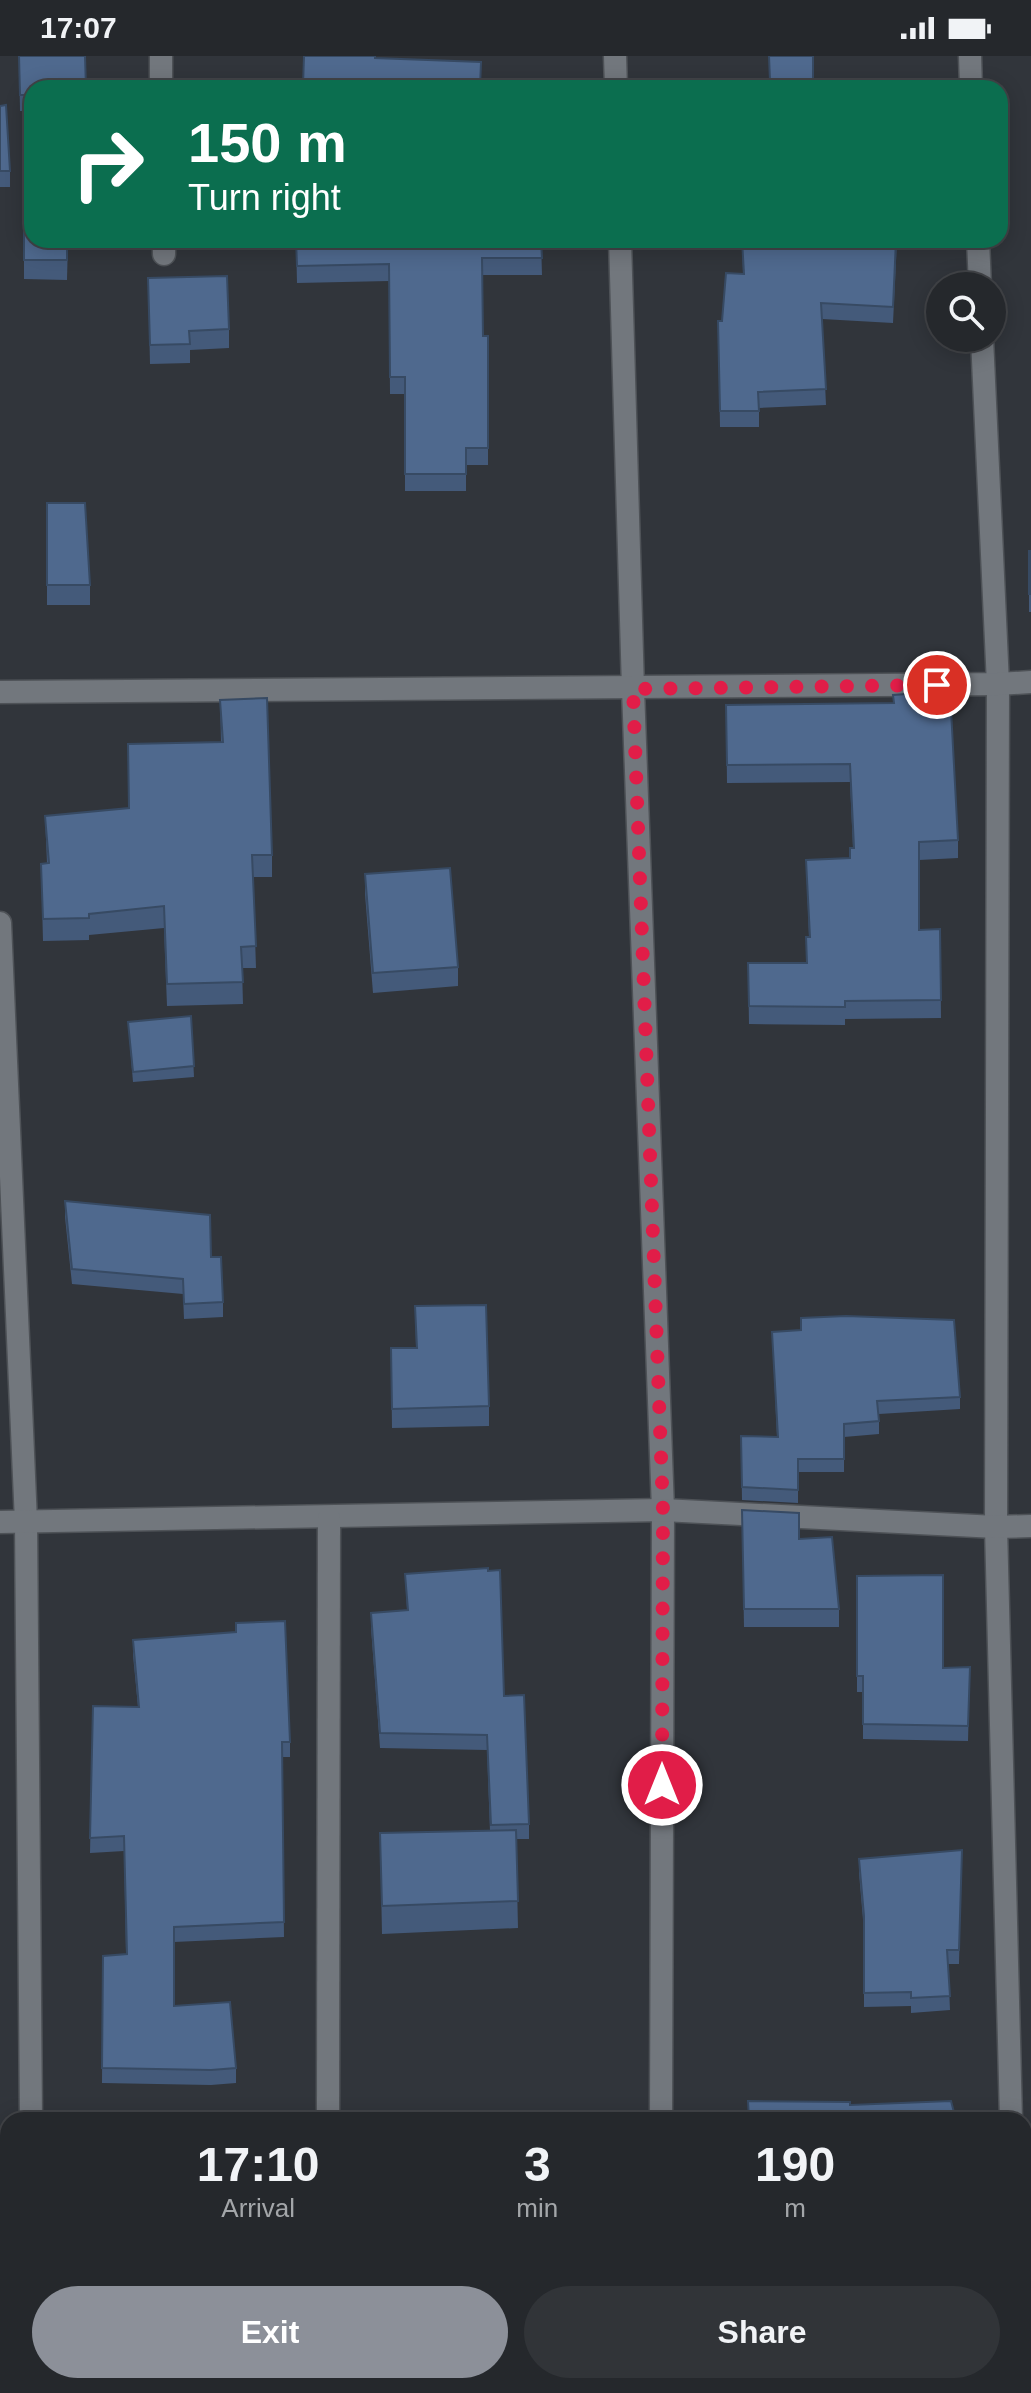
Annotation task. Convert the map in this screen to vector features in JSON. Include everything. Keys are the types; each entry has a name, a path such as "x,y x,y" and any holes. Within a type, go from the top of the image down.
{"street":[{"path":"161,56 161,80"},
{"path":"615,56 616,80"},
{"path":"970,56 971,80"},
{"path":"620,248 663,1510 661,2112"},
{"path":"978,248 979,272"},
{"path":"983,352 998,684 996,1527 1011,2112"},
{"path":"0,692 633,689 1031,682"},
{"path":"0,923 26,1522 31,2112"},
{"path":"0,1522 663,1510 996,1527 1031,1526"},
{"path":"328,2112 329,1518"}],"building":[{"path":"19,56 85,56 86,80 24,80 24,95 20,95"},
{"path":"304,56 375,56 481,62 480,80 303,80"},
{"path":"769,56 813,56 813,80 770,80"},
{"path":"6,105 10,171 0,171 0,106"},
{"path":"24,248 67,248 67,260 24,260"},
{"path":"296,248 541,248 542,258 482,258 483,336 488,336 488,448 466,448 466,474 405,474 405,377 390,377 389,264 297,266"},
{"path":"742,248 896,248 893,307 821,303 826,389 758,392 759,411 720,411 718,321 722,321 726,273 744,274"},
{"path":"227,276 229,329 189,331 190,344 150,345 148,278"},
{"path":"47,503 85,503 90,585 47,585"},
{"path":"1031,551 1031,594 1029,594"},
{"path":"950,691 958,840 919,842 919,930 940,929 941,1000 845,1001 845,1007 749,1006 748,963 807,963 806,937 810,937 806,860 850,858 850,848 854,848 850,764 727,765 726,705 894,703 893,695"},
{"path":"267,698 272,855 252,855 256,946 241,947 243,982 167,984 164,906 89,914 89,918 43,919 41,864 49,863 45,816 129,808 128,744 223,742 220,700"},
{"path":"450,868 458,967 373,973 365,874"},
{"path":"191,1016 194,1066 133,1072 128,1022"},
{"path":"65,1201 210,1215 211,1257 221,1257 223,1302 184,1304 183,1279 72,1269"},
{"path":"486,1305 489,1406 392,1409 391,1348 417,1348 415,1306"},
{"path":"846,1316 954,1320 960,1397 877,1401 879,1421 844,1424 844,1459 798,1459 798,1490 742,1487 741,1436 778,1437 772,1332 801,1330 801,1318"},
{"path":"742,1510 799,1513 799,1539 832,1537 839,1609 744,1609"},
{"path":"488,1568 488,1571 500,1570 504,1696 524,1695 529,1824 491,1825 487,1735 380,1733 371,1613 408,1610 405,1574"},
{"path":"943,1575 943,1668 970,1667 968,1726 863,1724 863,1676 857,1676 857,1576"},
{"path":"285,1621 290,1742 282,1742 284,1922 174,1927 174,2006 230,2002 236,2068 102,2068 103,1956 127,1954 124,1836 90,1838 93,1706 139,1707 133,1640 236,1632 236,1623"},
{"path":"516,1830 518,1901 382,1906 380,1833"},
{"path":"962,1850 959,1950 947,1950 950,1996 911,1998 911,1992 864,1993 864,1916 859,1859"},
{"path":"748,2101 850,2102 850,2105 951,2101 954,2112 749,2112"}],"route":[{"path":"662,1785 663,1510 633,689 937,685"}]}
